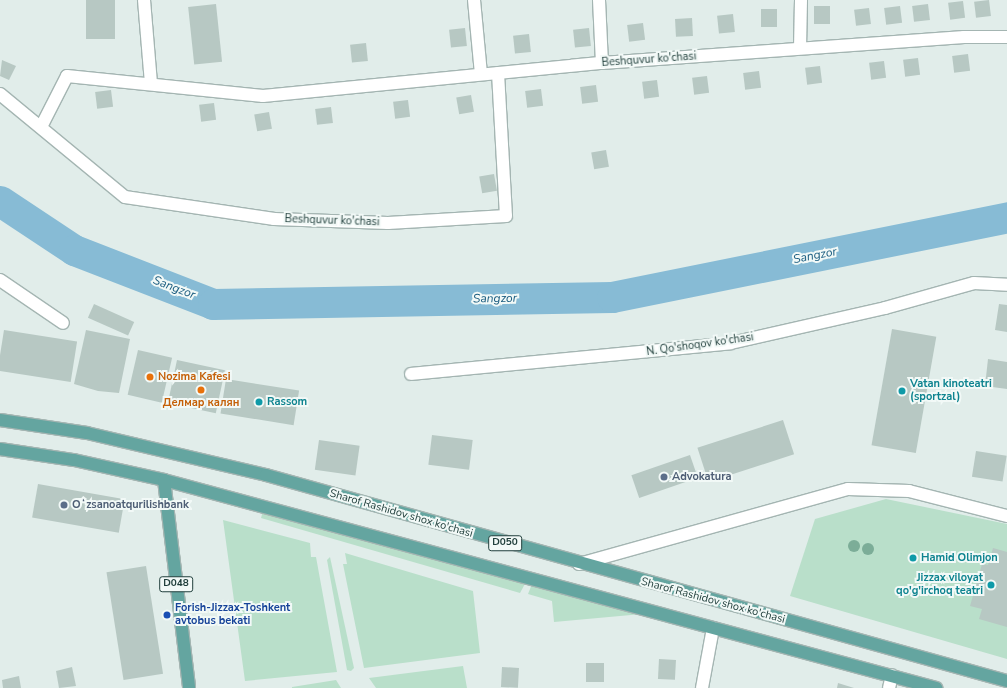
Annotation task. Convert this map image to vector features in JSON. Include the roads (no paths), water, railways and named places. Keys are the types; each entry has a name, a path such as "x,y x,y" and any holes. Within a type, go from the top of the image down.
{"main road":[{"name":"Sharof Rashidov shox ko'chasi","path":"0,420 87,434 266,475 579,564 1007,681"},
{"name":"D050","path":"0,449 74,460 164,480 936,688"},
{"name":"D048","path":"164,480 187,688"}],"street":[{"path":"144,0 151,83"},
{"path":"474,0 481,74"},
{"path":"599,0 602,63"},
{"path":"800,48 801,0"},
{"name":"Beshquvur ko'chasi","path":"40,128 67,76 151,83 263,96 602,63 964,37 1007,37"},
{"name":"Beshquvur ko'chasi","path":"0,94 125,197 274,219 388,223 506,216 498,73"},
{"path":"0,280 63,323"},
{"name":"N. Qo'shoqov ko'chasi","path":"411,374 731,343 885,308 974,283 1007,285"},
{"path":"579,564 848,489 909,491 1007,516"},
{"path":"702,688 713,628"},
{"path":"889,688 892,675"}],"waterway":[{"name":"Sangzor","path":"0,201 74,250 213,304 612,297 1007,217"}],"place":[{"name":"Nozima Kafesi","path":"150,377"},
{"name":"Делмар калян","path":"201,390"},
{"name":"Vatan kinoteatri (sportzal)","path":"902,391"},
{"name":"Rassom","path":"259,402"},
{"name":"Advokatura","path":"664,477"},
{"name":"Oʻzsanoatqurilishbank","path":"64,505"},
{"name":"Hamid Olimjon","path":"913,558"},
{"name":"Jizzax viloyat qo'g'irchoq teatri","path":"991,585"},
{"name":"Forish-Jizzax-Toshkent avtobus bekati","path":"167,615"}]}
